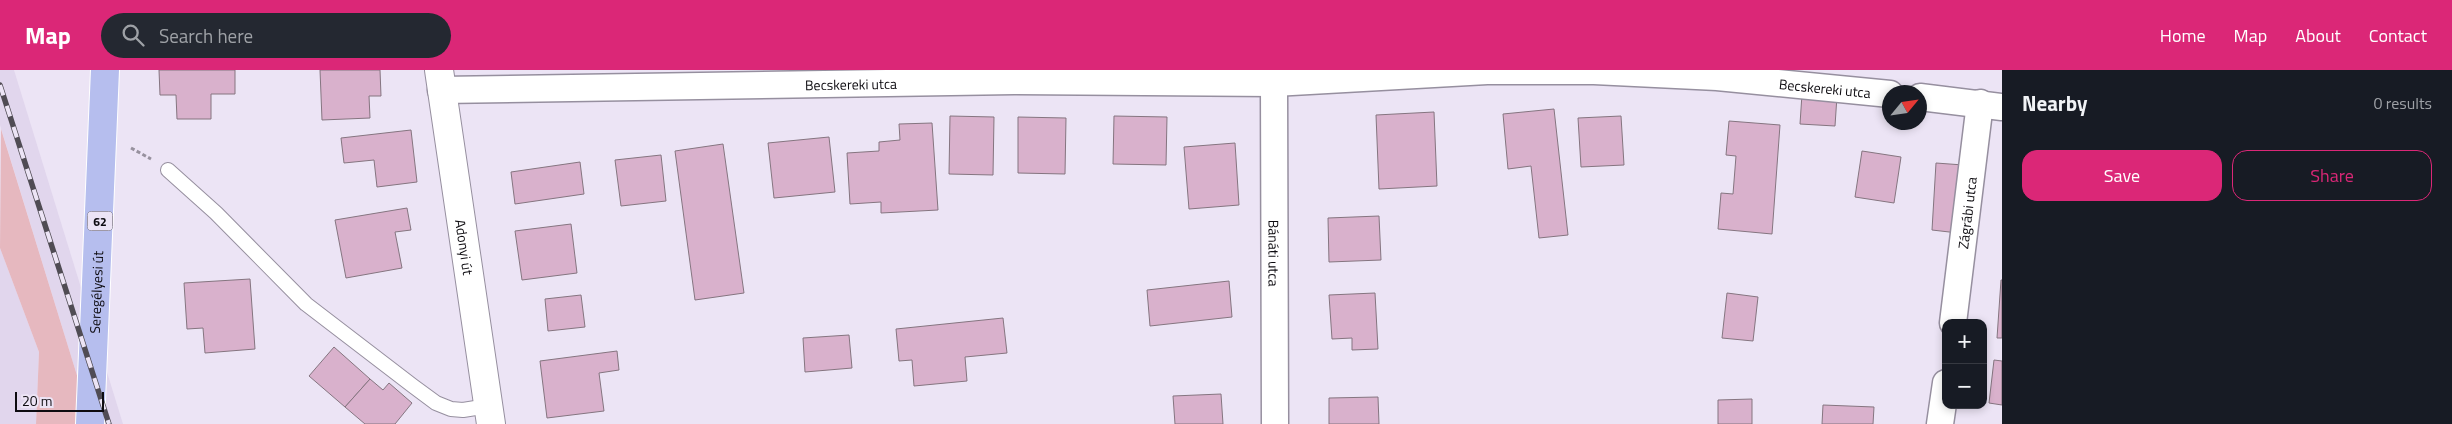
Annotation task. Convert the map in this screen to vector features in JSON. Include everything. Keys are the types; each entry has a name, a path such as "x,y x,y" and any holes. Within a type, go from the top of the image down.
{"main road":[{"name":"Seregélyesi út","path":"90,424 103,141 104,70"}],"street":[{"name":"Becskereki utca","path":"440,80 1274,83 1487,71 1594,71 1717,77 1882,93"},
{"name":"Adonyi út","path":"440,80 489,415"},
{"name":"Bánáti utca","path":"1274,83 1275,424"},
{"path":"1927,98 1991,105"},
{"name":"Zágrábi utca","path":"1954,319 1991,105"},
{"path":"1940,424 1942,409"}],"lane":[{"path":"168,170 216,213 306,304 421,392 436,403 451,409 489,415"}],"path":[{"path":"103,141 136,149 168,170"}],"shaded area":[{"path":"0,70 14,70 123,424 92,424 0,125"},
{"path":"1,129 92,424 36,424 39,352 0,248"},
{"path":"0,248 39,352 36,424 0,424"}],"building":[{"path":"159,70 235,70 235,94 211,94 211,119 177,119 176,95 160,95"},
{"path":"320,70 380,70 381,96 369,96 370,118 322,120"},
{"path":"1802,94 1837,96 1835,126 1800,124"},
{"path":"1554,109 1568,235 1539,238 1531,166 1508,169 1503,114"},
{"path":"1434,112 1437,186 1379,189 1376,115"},
{"path":"950,116 994,117 993,175 949,174"},
{"path":"1114,116 1167,117 1166,165 1113,164"},
{"path":"1621,116 1624,165 1581,167 1578,118"},
{"path":"1018,117 1066,118 1065,174 1018,173"},
{"path":"1729,121 1780,125 1772,234 1718,229 1721,193 1733,194 1736,156 1726,155"},
{"path":"932,123 938,210 881,213 881,202 850,204 847,153 879,151 879,142 900,140 899,124"},
{"path":"411,130 417,182 377,187 374,160 344,163 341,138"},
{"path":"829,137 835,192 774,198 768,143"},
{"path":"1235,143 1239,205 1189,209 1184,147"},
{"path":"723,144 744,293 695,300 675,151"},
{"path":"1862,151 1901,157 1894,203 1855,197"},
{"path":"661,155 666,201 621,206 615,160"},
{"path":"580,162 584,194 515,204 511,172"},
{"path":"1936,163 1963,165 1958,233 1932,230"},
{"path":"407,208 411,230 395,232 402,268 346,278 335,220"},
{"path":"1379,216 1381,260 1329,262 1328,218"},
{"path":"571,224 577,273 522,280 515,231"},
{"path":"250,279 255,349 205,353 203,328 187,329 184,283"},
{"path":"2001,280 2002,338 1997,338"},
{"path":"1229,281 1232,317 1150,326 1147,290"},
{"path":"1375,293 1378,349 1352,350 1352,338 1332,339 1329,295"},
{"path":"1727,293 1758,297 1753,341 1722,338"},
{"path":"581,295 585,327 548,331 545,299"},
{"path":"1003,318 1007,353 965,357 967,381 914,386 912,360 899,361 896,329"},
{"path":"849,335 852,368 805,372 803,338"},
{"path":"334,347 370,379 345,407 309,376"},
{"path":"617,351 619,370 599,373 604,411 547,418 540,361"},
{"path":"1994,360 2002,361 2002,405 1989,403"},
{"path":"370,379 383,390 389,383 412,403 395,424 365,424 345,407"},
{"path":"1221,394 1223,424 1175,424 1173,396"},
{"path":"1378,397 1379,424 1329,424 1329,398"},
{"path":"1752,399 1752,424 1718,424 1718,400"},
{"path":"1823,405 1874,407 1873,424 1822,424"}],"railway":[{"path":"0,85 109,424"}]}
